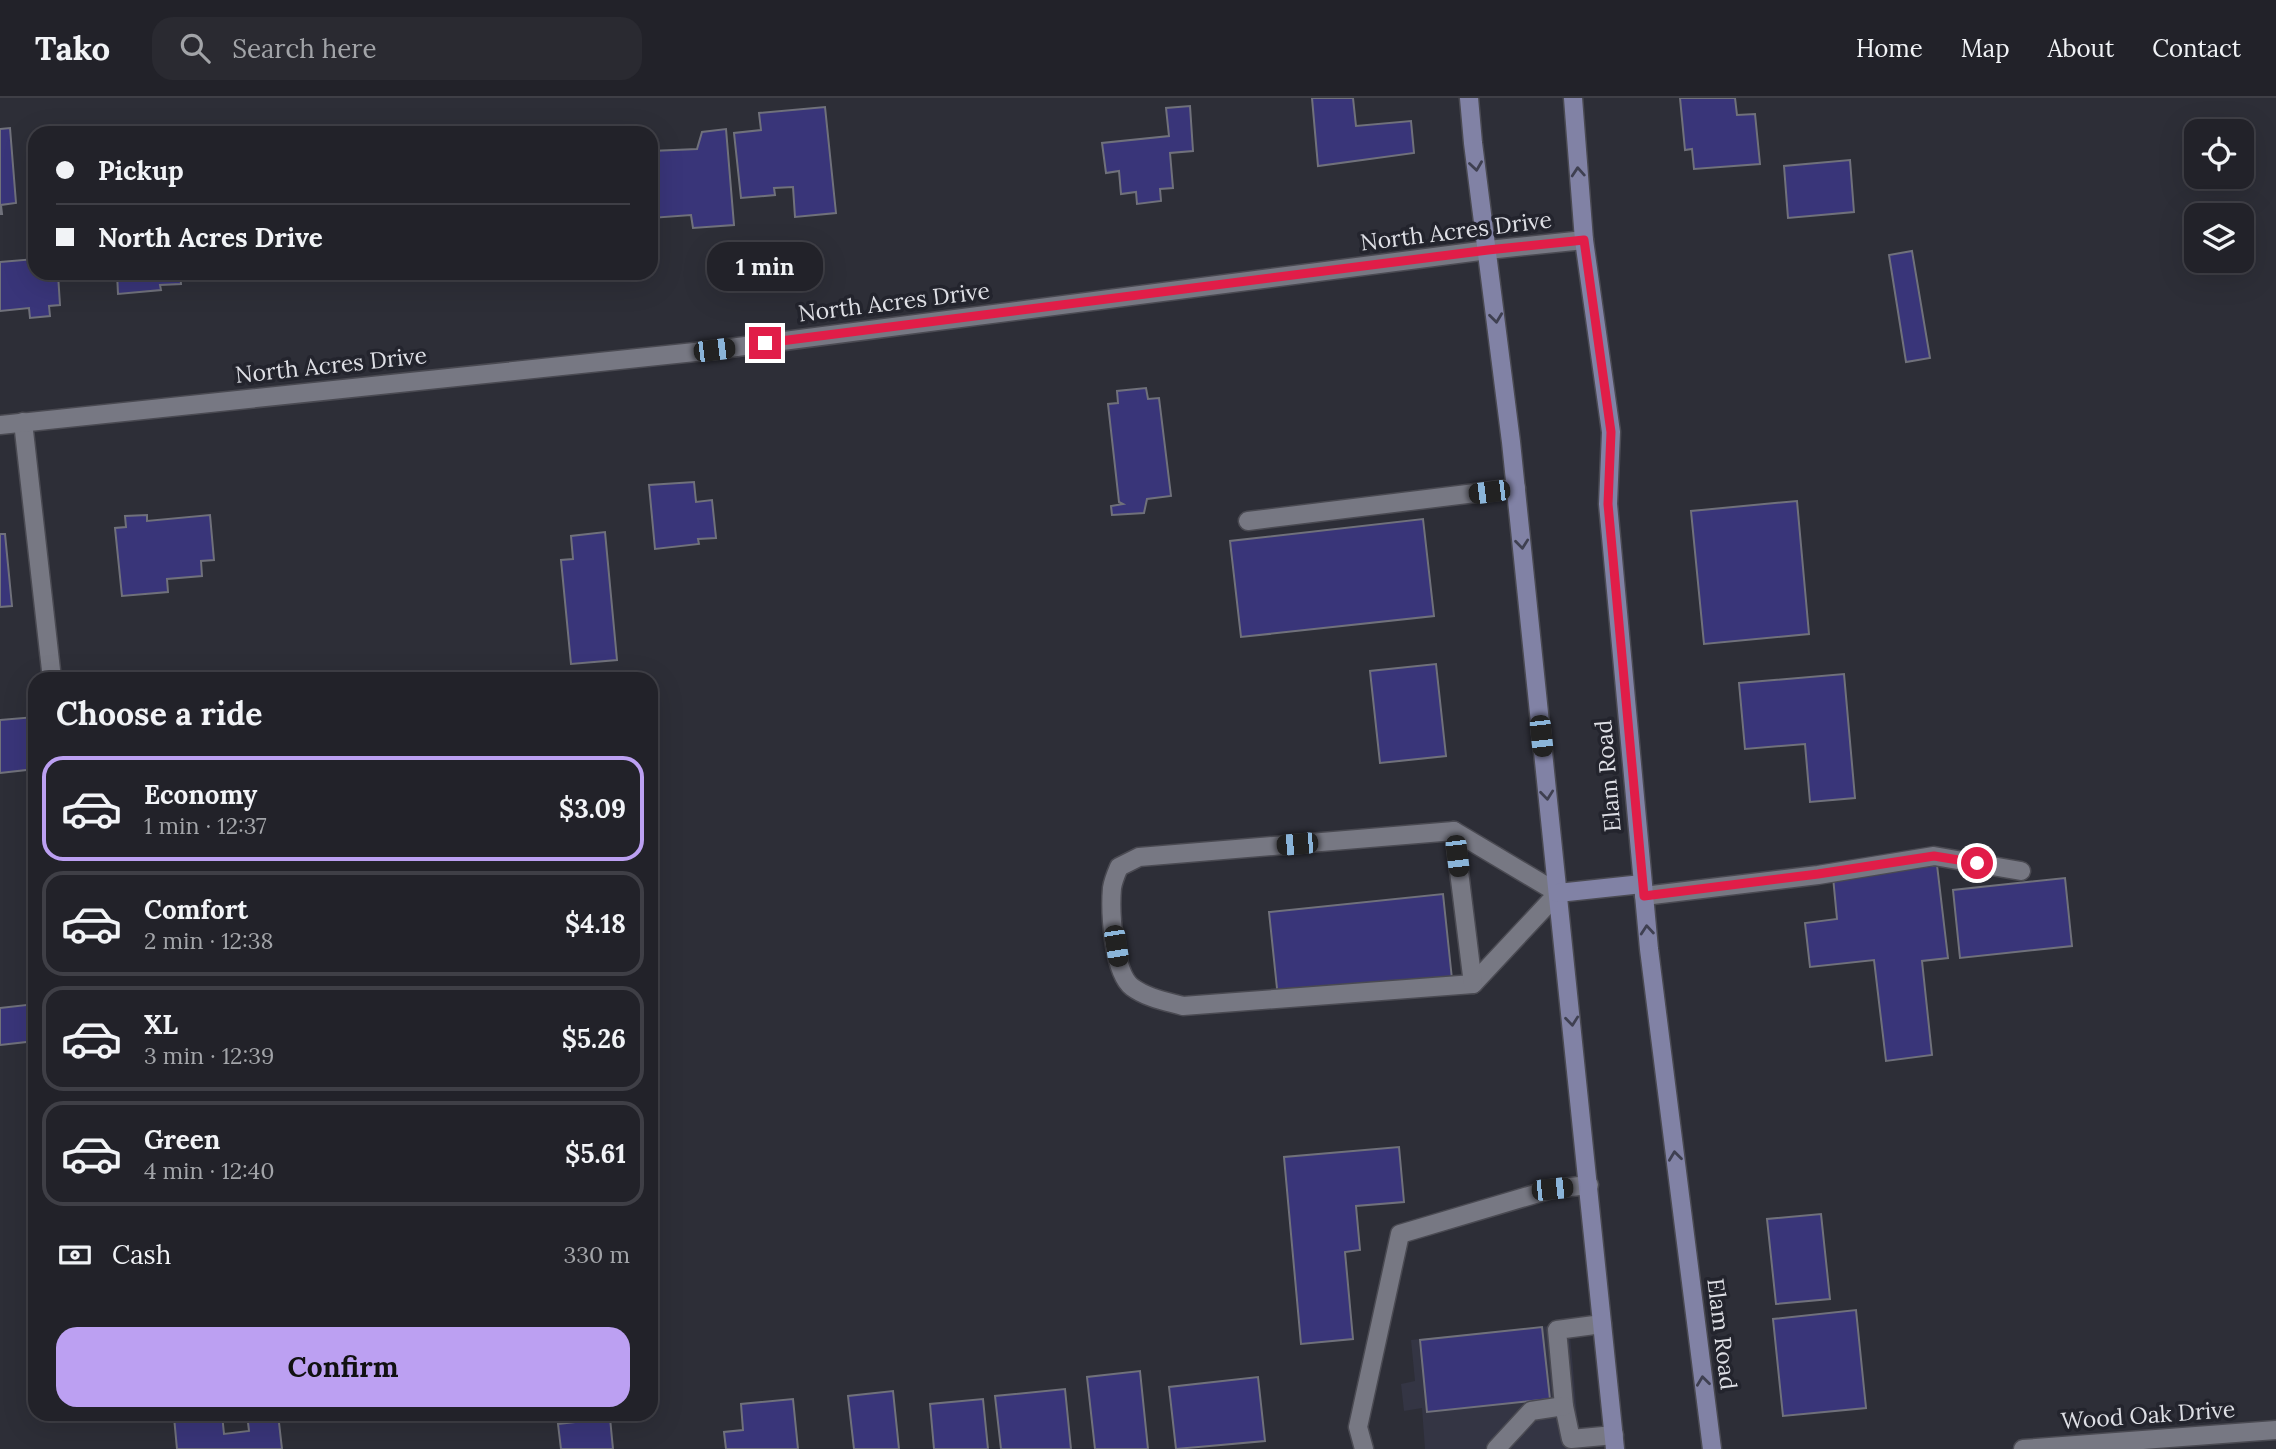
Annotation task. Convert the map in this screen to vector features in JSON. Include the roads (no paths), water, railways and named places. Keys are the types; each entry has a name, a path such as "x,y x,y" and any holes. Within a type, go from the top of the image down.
{"main road":[{"path":"1469,98 1516,488 1615,1442"},
{"name":"Elam Road","path":"1573,98 1584,240 1611,432 1608,504 1643,890 1712,1449"},
{"path":"1558,893 1643,890"}],"street":[{"name":"North Acres Drive","path":"0,425 714,350 1488,250 1584,240"},
{"path":"23,422 51,672"},
{"path":"1248,521 1516,488"},
{"path":"1454,831 1474,984"},
{"path":"1454,831 1558,893 1474,984 1183,1006 1152,998 1130,985 1118,960 1112,886 1119,867 1139,858 1454,831"},
{"path":"1643,890 1818,874 1934,856 2021,871"},
{"path":"1364,1449 1358,1427 1400,1234 1552,1189 1589,1185"},
{"path":"1602,1324 1557,1330 1567,1444 1615,1442"},
{"path":"1496,1449 1531,1411 1564,1406"},
{"name":"Wood Oak Drive","path":"2023,1449 2276,1430"}]}
